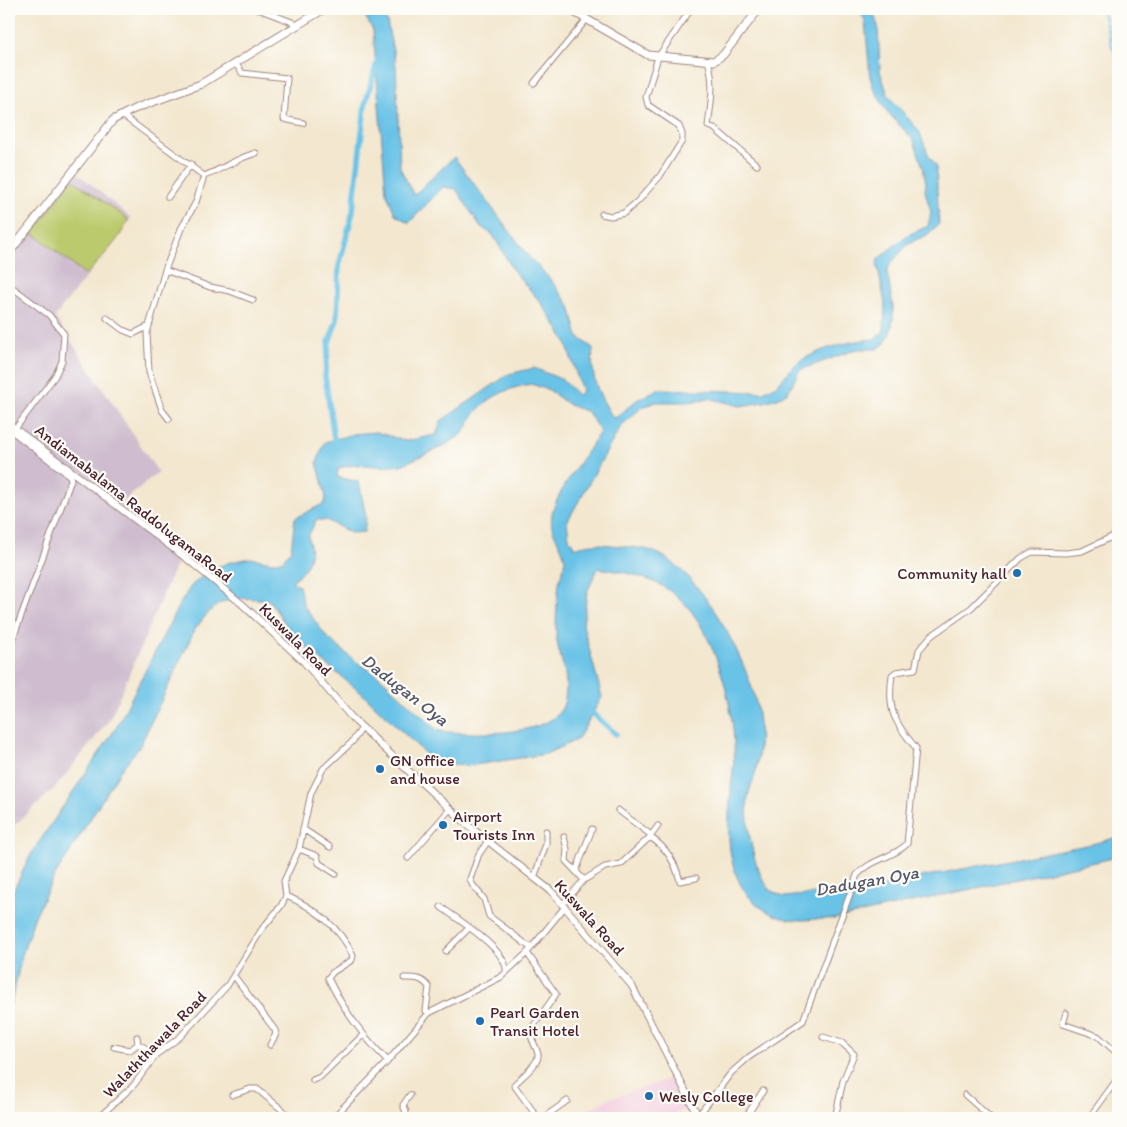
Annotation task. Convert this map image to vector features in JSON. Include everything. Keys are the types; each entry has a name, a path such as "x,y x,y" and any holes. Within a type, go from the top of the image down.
{"main road":[{"path":"9,253 113,120 201,84 324,9"},
{"path":"569,9 581,12 587,19 648,55 708,61 714,61 723,55 759,9"}],"street":[{"path":"258,9 292,22 297,26"},
{"path":"602,214 611,216 624,213 638,201 660,176 682,141 679,126 646,102 658,57 691,9"},
{"path":"534,83 587,19"},
{"path":"708,61 712,73 713,94 708,126 714,128 757,165"},
{"path":"236,64 242,73 287,78 284,119 303,122"},
{"path":"122,115 191,164 204,176"},
{"path":"204,176 226,168 240,158 256,153"},
{"path":"168,197 191,164"},
{"path":"169,419 162,410 148,372 146,355 149,326 165,270 181,230 196,202 204,176"},
{"path":"165,270 210,288 230,291 253,300"},
{"path":"9,285 49,315 64,334 62,361 55,376 12,429 70,476 71,480 9,649"},
{"path":"107,318 123,330 133,334 149,326"},
{"name":"Andiamabalama RaddolugamaRoad","path":"9,424 12,429 186,558 242,604"},
{"path":"698,1117 731,1073 803,1020 857,875 872,863 901,850 907,844 910,830 916,748 898,727 891,712 892,675 896,672 915,669 919,650 931,636 971,608 1021,558 1032,552 1066,553 1082,551 1118,534"},
{"name":"Kuswala Road","path":"242,604 304,662 334,699 362,728 450,809 551,891 632,986 698,1117"},
{"path":"362,728 352,742 323,770 311,793 299,849 284,881 286,896 315,912 340,932 349,946 354,956 352,960 333,972 328,978 336,996 363,1035 388,1061"},
{"path":"408,858 450,809"},
{"path":"618,810 658,842 675,863 680,881 696,878"},
{"path":"332,1118 388,1061 429,1013 442,1005 481,988 506,973 527,953 584,880 605,867 621,864 651,836 658,826"},
{"path":"303,829 330,847"},
{"path":"576,871 592,829"},
{"path":"534,878 546,844 546,831"},
{"path":"564,837 567,849 566,861 584,880"},
{"path":"488,841 479,854 470,879 472,884 484,899 489,916 531,948"},
{"path":"299,849 317,856 319,863 336,874"},
{"name":"Walaththawala Road","path":"98,1118 133,1086 157,1054 180,1037 234,976 262,929 281,906 286,896"},
{"path":"441,907 501,955 506,967 506,973"},
{"path":"446,951 469,928"},
{"path":"527,953 556,994 530,1031 538,1057 536,1062 514,1085 538,1118"},
{"path":"234,976 275,1030 276,1034 270,1044"},
{"path":"404,978 418,978 425,981 429,987 426,1011 429,1013"},
{"path":"1066,1013 1063,1024 1098,1036 1118,1054"},
{"path":"312,1080 320,1077 363,1035"},
{"path":"137,1037 138,1044"},
{"path":"823,1037 842,1043 854,1054 844,1082 835,1118"},
{"path":"138,1044 157,1054"},
{"path":"114,1047 130,1050 138,1044"},
{"path":"1089,1118 1118,1078"},
{"path":"232,1094 257,1089 292,1118"},
{"path":"745,1118 763,1091"},
{"path":"404,1118 406,1112 402,1106 410,1095"},
{"path":"965,1095 991,1118"},
{"path":"543,1118 568,1101"}],"shaded area":[{"path":"75,171 131,218 55,317 158,472 117,507 179,557 110,719 55,788 9,830 9,257"},
{"name":"Wesly College","path":"671,1078 687,1108 669,1118 592,1118 587,1110 608,1099"}],"green space":[{"path":"72,179 128,219 126,226 104,256 86,275 33,233"}],"water":[{"path":"361,9 382,9 387,22 396,65 400,168 414,195 454,157 529,257 549,278 570,306 578,337 593,348 592,359 596,385 614,419 637,400 658,389 763,392 774,386 795,365 812,355 822,350 855,341 875,339 884,331 885,303 877,264 878,259 906,236 928,226 931,212 925,191 926,183 923,167 914,141 886,110 873,87 870,77 865,20 857,9 872,9 878,26 880,71 888,95 919,131 929,156 936,166 939,224 927,235 909,243 890,264 887,272 893,306 893,320 890,334 885,343 877,349 857,349 800,370 788,392 778,398 764,402 740,406 709,398 690,402 656,402 642,407 621,426 567,522 569,538 575,548 597,544 634,548 649,550 667,559 685,574 718,616 743,665 757,707 759,750 755,775 748,797 749,832 759,872 774,892 784,897 878,888 900,881 1092,844 1118,837 1118,857 834,919 792,920 776,916 751,899 739,882 732,863 729,843 729,821 734,739 726,691 719,667 710,643 699,622 685,604 662,586 636,575 598,568 587,592 583,625 602,697 578,739 546,754 468,766 436,764 366,697 309,650 290,631 269,600 234,599 218,605 210,611 194,631 140,746 120,771 53,879 35,916 22,955 9,1012 9,900 31,854 116,728 179,605 191,586 210,570 230,562 251,558 272,562 282,561 291,550 295,518 325,503 326,497 317,462 325,442 353,434 376,432 406,441 436,435 441,421 509,374 534,368 563,380 578,395 582,391 565,340 542,304 513,270 493,235 480,226 456,189 443,187 409,223 395,214 386,192 373,30","holes":["531,384 549,390 569,405 588,412 600,432 566,483 555,505 551,521 565,561 559,583 556,626 556,638 566,678 563,705 561,710 552,719 539,726 522,730 485,733 438,731 380,677 355,661 326,636 304,606 299,586 292,581 302,572 308,562 311,550 308,537 316,520 326,520 351,533 364,532 366,517 359,482 337,477 338,469 354,465 389,466 406,463 457,438 465,431 479,409 499,394"]}],"waterway":[{"path":"1102,9 1112,46 1118,58"},
{"path":"335,446 325,376 329,342 337,320 339,266 353,211 365,105 378,59"},
{"path":"589,710 616,734"}],"place":[{"name":"Community hall","path":"1017,573"},
{"name":"GN office and house","path":"380,769"},
{"name":"Airport Tourists Inn","path":"443,825"},
{"name":"Pearl Garden Transit Hotel","path":"480,1021"},
{"name":"Wesly College","path":"649,1096"}],"water label":[{"name":"Dadugan Oya","path":"405,690"},
{"name":"Dadugan Oya","path":"867,881"}]}
